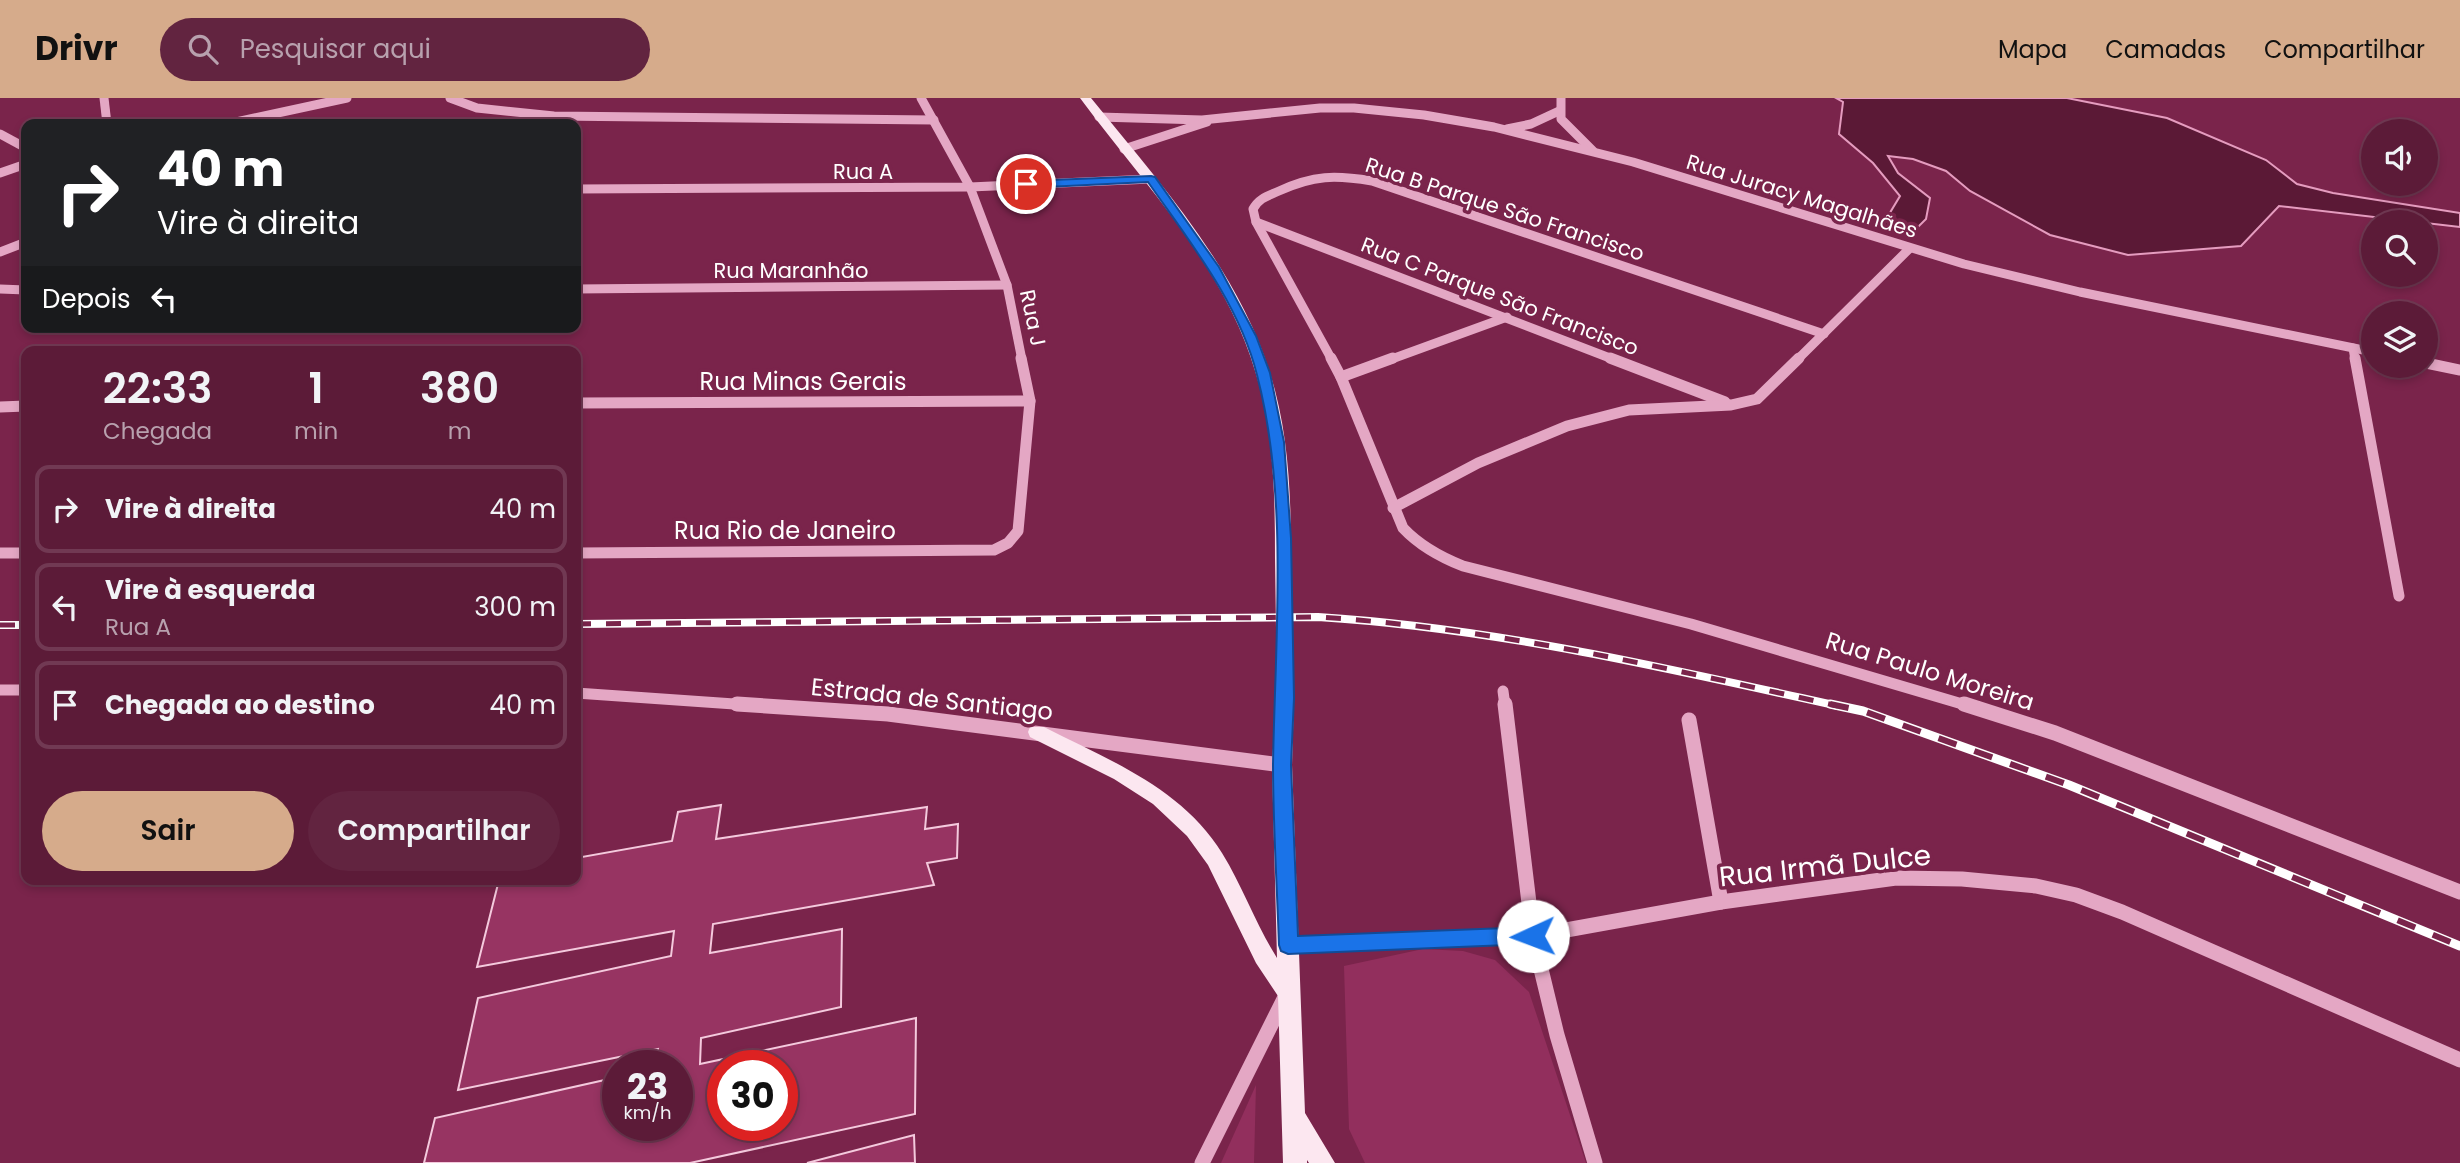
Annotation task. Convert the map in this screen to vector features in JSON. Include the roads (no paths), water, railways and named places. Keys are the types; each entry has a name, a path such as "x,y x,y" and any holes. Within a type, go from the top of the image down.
{"main road":[{"path":"1085,98 1151,179 1213,267 1250,336 1264,373 1278,442 1285,698 1282,765 1295,1163"},
{"path":"1037,732 1127,777 1160,799 1195,831 1223,874 1264,956 1288,992"},
{"path":"1293,1115 1323,1163"}],"street":[{"path":"104,98 106,119"},
{"path":"250,119 347,98"},
{"path":"450,98 486,109 554,116 934,120"},
{"name":"Rua J","path":"921,98 970,187 1007,285 1030,401 1018,531 1008,545 995,550"},
{"path":"1342,98 1354,108"},
{"path":"1562,98 1559,111 1568,128 1593,152"},
{"name":"Rua Juracy Magalhães","path":"1125,149 1218,119 1311,109 1354,108 1503,130 1593,152 1909,249 2030,281 2361,350"},
{"path":"1503,130 1531,124 1559,111"},
{"path":"1099,117 1218,119"},
{"path":"0,134 21,145"},
{"path":"0,173 21,166"},
{"name":"Rua B Parque São Francisco","path":"1256,222 1253,209 1258,200 1296,183 1325,175 1365,179 1824,334"},
{"name":"Rua A","path":"581,189 970,187 1151,179"},
{"path":"1256,222 1341,377 1393,508 1467,468 1555,430 1628,410 1757,400 1909,249"},
{"name":"Rua C Parque São Francisco","path":"1256,222 1732,404"},
{"path":"0,252 21,244"},
{"name":"Rua Maranhão","path":"581,289 1007,285"},
{"path":"0,289 21,289"},
{"path":"1341,377 1507,317"},
{"path":"2353,348 2399,596"},
{"path":"2438,365 2460,370"},
{"name":"Rua Minas Gerais","path":"581,403 1030,401"},
{"path":"0,407 21,407"},
{"name":"Rua Paulo Moreira","path":"1393,508 1414,541 1435,555 1454,562 1860,671 2055,733 2460,892"},
{"name":"Rua Rio de Janeiro","path":"581,553 995,550"},
{"path":"0,553 21,553"},
{"path":"0,690 21,690"},
{"path":"1503,691 1533,936 1557,1035 1595,1163"},
{"name":"Estrada de Santiago","path":"581,693 888,714 1282,765"},
{"path":"1689,720 1721,902"},
{"name":"Rua Irmã Dulce","path":"1288,945 1533,936 1721,902 1896,878 1962,879 2036,886 2076,895 2122,912 2460,1060"},
{"path":"1202,1163 1288,992"}],"railway":[{"path":"581,624 1318,617 1450,630 1580,651 1838,706"},
{"path":"0,625 21,625"},
{"path":"1830,704 1863,711 2069,785 2460,946"}]}
